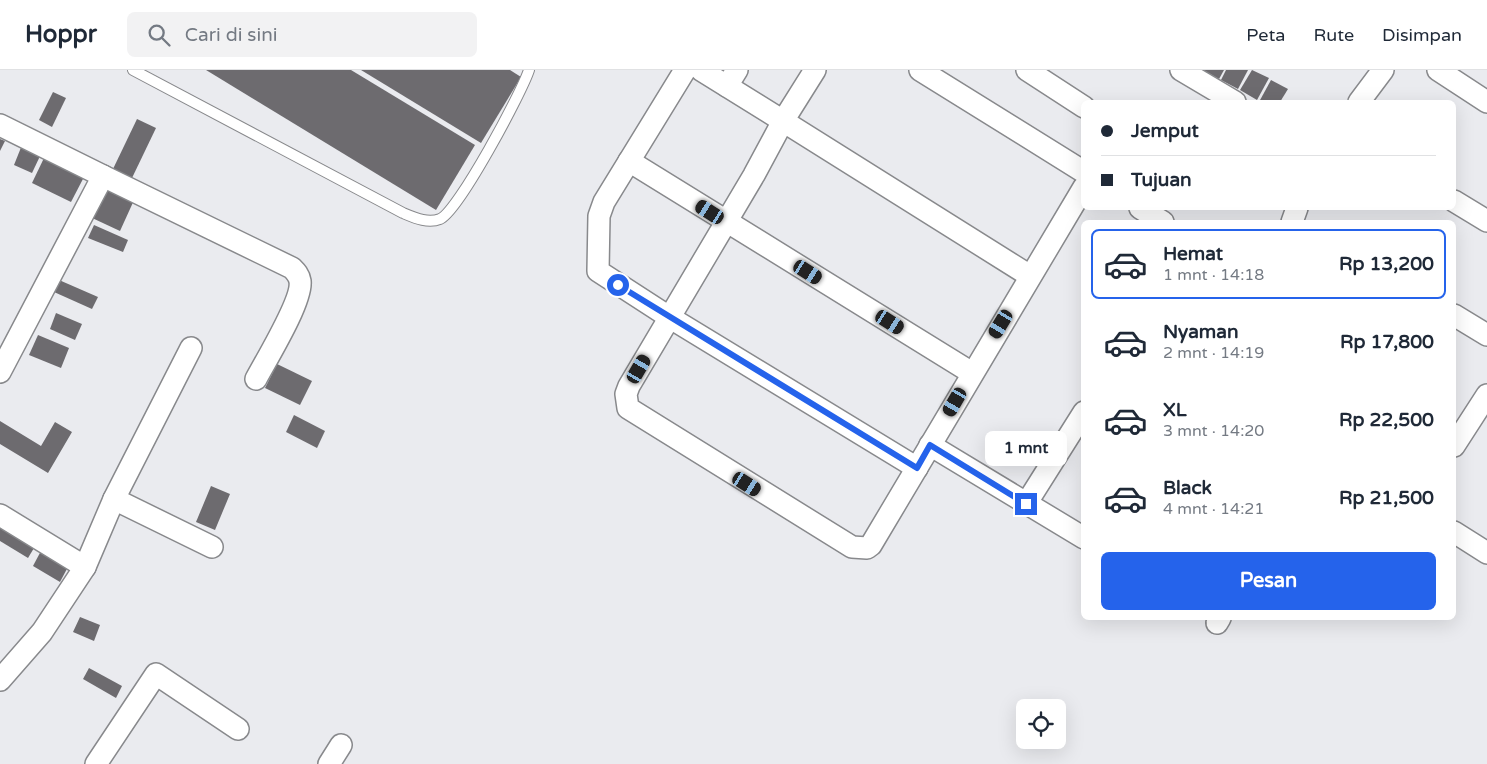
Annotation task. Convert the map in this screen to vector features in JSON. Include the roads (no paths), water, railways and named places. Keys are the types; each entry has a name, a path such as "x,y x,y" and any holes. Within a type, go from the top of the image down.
{"street":[{"path":"685,70 604,202 599,216 598,271 669,317 917,468"},
{"path":"701,70 732,78 783,121 1030,276"},
{"path":"814,70 626,394 628,408 844,544 860,548 872,544 1081,192"},
{"path":"920,70 1081,170"},
{"path":"1028,70 1081,105"},
{"path":"1181,70 1232,100"},
{"path":"1360,100 1383,70"},
{"path":"1438,70 1487,102"},
{"path":"0,124 292,268 298,274 300,283 298,298 256,379"},
{"path":"629,161 972,373"},
{"path":"0,372 103,176"},
{"path":"1456,202 1487,221"},
{"path":"1143,210 1160,220"},
{"path":"1456,316 1487,335"},
{"path":"0,680 42,632 84,567 114,499 191,348"},
{"path":"1456,443 1485,402"},
{"path":"1026,504 1081,417"},
{"path":"930,445 1081,536"},
{"path":"114,499 212,547"},
{"path":"0,515 84,567"},
{"path":"1456,533 1487,553"},
{"path":"96,764 156,674 238,728"},
{"path":"329,764 341,745"}],"lane":[{"path":"133,70 403,213 430,221 440,219 448,214 469,182 515,100 529,70"}]}
